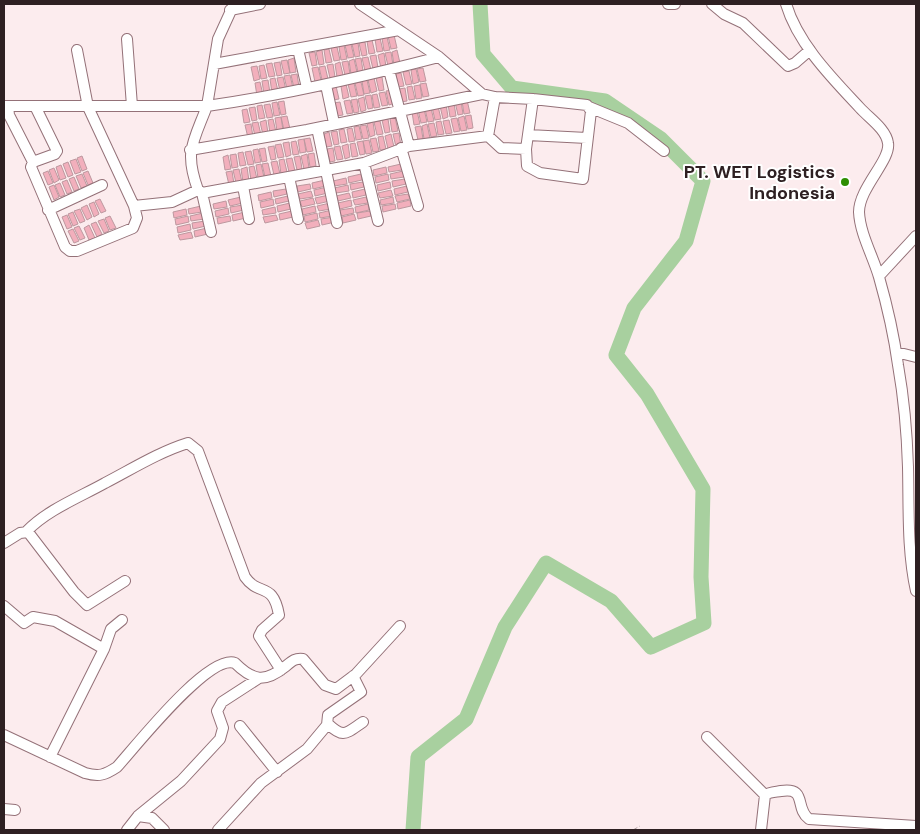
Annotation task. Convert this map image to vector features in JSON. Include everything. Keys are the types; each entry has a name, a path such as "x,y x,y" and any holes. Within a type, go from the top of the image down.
{"street":[{"path":"211,232 200,192 191,170 190,150 207,106 219,32 232,7 260,4"},
{"path":"360,4 439,57 482,94"},
{"path":"668,4 675,4"},
{"path":"712,4 724,14 743,23 788,66 795,63 810,50"},
{"path":"786,4 793,21 810,50 887,139 888,147 886,154 866,188 859,211 866,242 879,276 896,352 906,427 916,591"},
{"path":"214,64 400,30"},
{"path":"127,39 132,106"},
{"path":"298,49 307,88"},
{"path":"78,50 88,107 138,218 133,228 73,251 65,247 31,167 33,162 6,106 88,107 207,106 326,84 439,57"},
{"path":"390,70 400,110 405,147 418,206"},
{"path":"326,84 334,123"},
{"path":"190,150 317,128 482,94 495,97 533,98 584,103 589,107 630,124 664,151"},
{"path":"488,136 495,97"},
{"path":"533,98 526,163 529,168 540,173 581,179 585,174 591,111 589,107"},
{"path":"33,162 57,151 35,106"},
{"path":"317,128 337,223"},
{"path":"528,135 587,138"},
{"path":"134,206 172,202 200,192 244,186 364,163 405,147 488,136"},
{"path":"488,136 501,148 526,150"},
{"path":"364,163 378,221"},
{"path":"289,178 298,219"},
{"path":"48,210 102,185"},
{"path":"244,186 249,219"},
{"path":"879,276 916,236"},
{"path":"896,352 916,358"},
{"path":"4,543 71,502 158,456 188,443 198,451 245,577 250,585 269,592 277,603 279,615 262,630 260,636 281,670"},
{"path":"26,531 85,604 89,604 125,581"},
{"path":"4,606 24,623 33,617 55,621 104,649"},
{"path":"50,757 104,649 111,628 122,620"},
{"path":"127,830 138,816 181,781 220,739 223,728 217,711 222,702 259,678 281,670 294,660 303,659 325,684 333,689 342,686 400,626"},
{"path":"4,735 85,773 103,776 117,767 196,680 211,669 221,663 230,661 248,675 259,678"},
{"path":"218,830 261,783 307,750 328,724 328,716 362,692 353,676"},
{"path":"328,724 338,733 343,734 362,722"},
{"path":"240,726 277,772"},
{"path":"707,737 765,795"},
{"path":"765,795 768,792 794,791 805,815 812,819 916,826"},
{"path":"761,830 765,795"},
{"path":"4,809 15,810"},
{"path":"138,816 152,818 164,830"}],"path":[{"path":"633,830 640,826"}],"building":[{"path":"394,35 397,48 391,49 388,36"},
{"path":"387,37 390,50 384,51 382,38"},
{"path":"380,38 383,51 377,52 375,39"},
{"path":"372,40 375,53 369,54 367,41"},
{"path":"365,42 367,55 362,56 359,43"},
{"path":"358,43 360,56 355,57 352,44"},
{"path":"351,44 354,57 348,58 345,45"},
{"path":"344,45 347,59 341,60 339,47"},
{"path":"337,47 340,60 334,61 331,48"},
{"path":"329,49 332,62 326,63 324,50"},
{"path":"322,50 324,64 319,65 316,52"},
{"path":"397,50 400,63 394,65 392,52"},
{"path":"315,52 317,65 312,66 309,53"},
{"path":"391,52 393,65 388,66 385,53"},
{"path":"384,53 386,67 381,68 378,55"},
{"path":"376,55 378,68 373,69 370,56"},
{"path":"368,57 371,70 365,71 362,58"},
{"path":"294,58 296,72 290,73 288,60"},
{"path":"361,58 363,71 358,72 355,59"},
{"path":"354,59 357,72 351,74 349,61"},
{"path":"287,60 290,73 284,74 281,61"},
{"path":"348,61 350,74 345,75 342,62"},
{"path":"280,62 282,75 277,76 274,63"},
{"path":"340,62 343,75 337,77 335,64"},
{"path":"272,63 275,76 269,77 266,64"},
{"path":"333,64 335,77 330,78 327,65"},
{"path":"264,65 267,78 261,79 259,66"},
{"path":"257,66 260,79 254,81 251,67"},
{"path":"325,66 328,79 322,80 319,67"},
{"path":"318,67 321,80 315,82 312,68"},
{"path":"423,68 426,81 420,82 417,69"},
{"path":"416,69 419,82 413,84 411,70"},
{"path":"409,71 412,84 406,85 403,72"},
{"path":"401,73 404,86 398,87 396,74"},
{"path":"297,74 299,87 294,88 291,75"},
{"path":"290,75 293,88 287,89 284,76"},
{"path":"283,77 286,90 280,91 277,78"},
{"path":"382,77 384,90 379,91 376,78"},
{"path":"275,78 278,91 272,93 270,79"},
{"path":"374,78 377,91 371,93 368,80"},
{"path":"268,80 270,93 264,94 262,81"},
{"path":"367,80 370,93 364,94 362,81"},
{"path":"260,82 263,95 257,96 255,83"},
{"path":"361,82 364,95 358,96 355,83"},
{"path":"354,83 357,96 351,97 348,84"},
{"path":"426,83 429,96 423,97 420,84"},
{"path":"346,84 349,97 343,99 341,86"},
{"path":"420,85 422,98 416,99 414,86"},
{"path":"336,86 339,99 333,100 331,87"},
{"path":"412,86 415,99 409,100 407,87"},
{"path":"405,88 407,101 401,102 399,89"},
{"path":"392,90 395,103 389,105 386,91"},
{"path":"385,92 388,105 382,106 379,93"},
{"path":"377,94 380,107 374,108 372,95"},
{"path":"371,95 373,108 368,109 365,96"},
{"path":"364,97 366,110 361,112 358,99"},
{"path":"357,99 359,112 354,113 351,100"},
{"path":"350,100 353,113 347,114 344,101"},
{"path":"467,100 470,113 464,114 462,101"},
{"path":"284,101 286,114 281,115 278,102"},
{"path":"461,101 463,114 458,115 455,102"},
{"path":"277,102 280,115 274,116 272,103"},
{"path":"340,102 343,115 337,116 334,103"},
{"path":"454,103 456,116 450,117 448,104"},
{"path":"270,104 273,117 267,118 264,105"},
{"path":"446,104 448,117 443,119 440,106"},
{"path":"262,105 265,118 259,119 257,106"},
{"path":"438,106 441,119 435,120 432,107"},
{"path":"255,107 257,120 252,121 249,108"},
{"path":"431,108 434,121 428,122 425,109"},
{"path":"247,109 250,122 244,123 242,110"},
{"path":"424,109 427,122 421,123 418,110"},
{"path":"417,111 420,124 414,125 412,112"},
{"path":"471,115 473,128 468,129 465,116"},
{"path":"287,116 290,129 284,130 281,117"},
{"path":"464,116 467,130 461,131 458,118"},
{"path":"281,117 283,130 277,131 275,118"},
{"path":"395,117 398,131 392,132 390,119"},
{"path":"457,118 460,131 454,132 451,119"},
{"path":"273,119 276,132 270,133 268,120"},
{"path":"388,119 390,132 385,133 382,120"},
{"path":"266,120 268,133 263,135 260,122"},
{"path":"449,120 452,133 446,134 443,121"},
{"path":"380,121 383,134 377,135 374,122"},
{"path":"441,121 444,134 438,135 436,122"},
{"path":"258,122 261,135 255,136 252,123"},
{"path":"373,122 375,135 370,137 367,124"},
{"path":"434,123 437,136 431,137 428,124"},
{"path":"251,124 253,137 248,138 245,125"},
{"path":"427,124 430,138 424,139 422,126"},
{"path":"366,125 369,138 363,139 360,126"},
{"path":"359,126 362,139 356,140 354,127"},
{"path":"421,126 423,139 418,140 415,127"},
{"path":"352,128 355,141 349,142 347,129"},
{"path":"344,129 347,142 341,143 339,130"},
{"path":"337,131 339,144 334,145 331,132"},
{"path":"329,132 332,146 326,147 324,134"},
{"path":"399,133 401,146 396,147 393,134"},
{"path":"391,134 394,147 388,149 385,136"},
{"path":"383,136 386,149 380,150 378,137"},
{"path":"310,138 313,151 307,152 304,139"},
{"path":"376,138 379,151 373,152 370,139"},
{"path":"304,139 306,152 300,153 298,140"},
{"path":"369,140 372,153 366,154 363,141"},
{"path":"296,141 299,154 293,155 291,142"},
{"path":"363,141 365,154 360,155 357,142"},
{"path":"289,142 291,155 286,157 283,143"},
{"path":"355,143 358,156 352,157 350,144"},
{"path":"281,144 284,157 278,158 275,145"},
{"path":"348,144 350,157 345,159 342,146"},
{"path":"274,146 276,159 271,160 268,147"},
{"path":"340,146 343,159 337,160 334,147"},
{"path":"265,148 267,161 262,162 259,149"},
{"path":"333,148 335,161 330,162 327,149"},
{"path":"258,149 261,162 255,163 253,150"},
{"path":"251,151 254,164 248,165 245,152"},
{"path":"243,152 246,165 240,166 238,153"},
{"path":"314,153 316,166 310,167 308,154"},
{"path":"236,154 238,167 232,168 230,155"},
{"path":"307,154 309,168 304,169 301,156"},
{"path":"228,155 231,169 225,170 223,157"},
{"path":"82,156 87,169 82,171 77,158"},
{"path":"300,156 302,169 297,170 294,157"},
{"path":"292,158 295,171 289,172 286,159"},
{"path":"76,159 81,172 75,174 70,161"},
{"path":"284,159 287,172 281,174 279,160"},
{"path":"277,161 280,174 274,175 271,162"},
{"path":"68,162 73,175 68,177 63,164"},
{"path":"268,163 271,176 265,177 262,164"},
{"path":"261,164 264,177 258,178 256,165"},
{"path":"401,164 402,170 389,172 388,167"},
{"path":"61,165 66,178 60,180 56,167"},
{"path":"254,166 257,179 251,180 249,167"},
{"path":"247,167 249,181 243,182 241,169"},
{"path":"386,167 387,173 374,176 373,170"},
{"path":"54,168 59,180 54,183 49,170"},
{"path":"239,169 242,182 236,183 233,170"},
{"path":"48,171 53,183 48,185 43,173"},
{"path":"88,171 93,183 88,185 83,173"},
{"path":"232,171 234,184 229,185 226,172"},
{"path":"403,171 404,177 391,179 390,174"},
{"path":"82,174 87,186 81,188 76,176"},
{"path":"361,174 362,180 349,183 348,177"},
{"path":"388,174 389,180 376,183 375,177"},
{"path":"74,177 79,189 74,191 69,179"},
{"path":"346,178 347,184 334,186 333,181"},
{"path":"405,179 406,184 393,187 392,181"},
{"path":"67,180 72,192 67,194 62,182"},
{"path":"325,180 326,186 313,189 312,183"},
{"path":"363,182 364,187 351,190 350,184"},
{"path":"390,182 391,188 378,191 377,185"},
{"path":"60,183 65,195 60,197 55,185"},
{"path":"310,184 311,189 298,192 297,186"},
{"path":"54,185 59,197 54,200 49,187"},
{"path":"348,185 349,191 336,193 334,188"},
{"path":"407,186 408,192 395,195 394,189"},
{"path":"327,187 328,193 315,196 314,190"},
{"path":"286,189 287,194 274,197 273,191"},
{"path":"365,189 366,195 353,198 352,192"},
{"path":"391,190 393,196 380,198 378,193"},
{"path":"311,191 313,197 300,199 298,194"},
{"path":"271,192 272,198 259,201 258,195"},
{"path":"349,193 351,198 338,201 336,196"},
{"path":"408,194 410,199 397,202 395,196"},
{"path":"329,195 330,201 317,204 315,198"},
{"path":"288,196 289,201 276,204 275,199"},
{"path":"241,197 243,203 230,206 228,200"},
{"path":"366,197 368,203 355,205 353,200"},
{"path":"393,197 394,203 381,205 380,200"},
{"path":"313,198 315,204 302,207 300,201"},
{"path":"100,199 106,211 101,213 95,201"},
{"path":"273,199 274,205 261,208 260,202"},
{"path":"351,200 352,206 340,209 338,203"},
{"path":"410,200 411,206 398,209 397,203"},
{"path":"226,201 227,207 214,209 213,204"},
{"path":"94,202 99,214 94,217 89,204"},
{"path":"290,203 291,209 278,212 277,206"},
{"path":"330,203 331,209 319,211 317,206"},
{"path":"368,204 369,210 356,213 355,207"},
{"path":"395,204 396,209 383,212 382,206"},
{"path":"87,205 92,217 87,220 81,208"},
{"path":"243,205 244,210 231,213 230,207"},
{"path":"201,206 202,212 189,214 188,209"},
{"path":"315,206 316,212 303,215 302,209"},
{"path":"275,207 276,213 263,215 262,210"},
{"path":"228,208 229,214 216,217 215,211"},
{"path":"353,208 354,213 341,216 340,210"},
{"path":"80,209 85,221 80,223 74,211"},
{"path":"186,209 187,215 174,218 173,212"},
{"path":"332,210 333,216 320,218 319,213"},
{"path":"292,211 293,217 280,220 279,214"},
{"path":"370,211 371,216 358,219 357,213"},
{"path":"73,212 78,224 73,226 68,214"},
{"path":"245,212 246,218 233,221 232,215"},
{"path":"203,213 204,219 191,221 190,216"},
{"path":"317,213 318,219 305,222 304,216"},
{"path":"354,214 356,220 343,223 342,217"},
{"path":"67,215 72,227 67,229 62,217"},
{"path":"276,215 278,220 265,223 263,217"},
{"path":"110,216 116,228 110,230 105,218"},
{"path":"188,216 189,222 176,225 175,219"},
{"path":"230,216 231,221 218,224 217,218"},
{"path":"334,217 335,222 322,225 321,219"},
{"path":"104,219 109,231 104,233 98,221"},
{"path":"318,220 320,226 307,229 305,223"},
{"path":"205,221 206,226 193,229 192,223"},
{"path":"96,222 102,234 97,237 91,224"},
{"path":"190,224 191,230 178,233 177,227"},
{"path":"89,225 95,238 89,240 84,228"},
{"path":"79,226 85,238 80,240 74,228"},
{"path":"207,228 208,234 195,237 194,231"},
{"path":"73,229 79,241 74,243 68,231"},
{"path":"191,232 193,238 180,240 178,235"}],"waterway":[{"path":"413,830 418,757 466,719 505,627 546,563 611,601 651,647 704,623 701,577 703,489 647,394 616,355 634,308 686,241 703,181 661,139 605,101 512,88 483,54 480,4"}],"place":[{"name":"PT. WET Logistics Indonesia","path":"845,182"}]}
